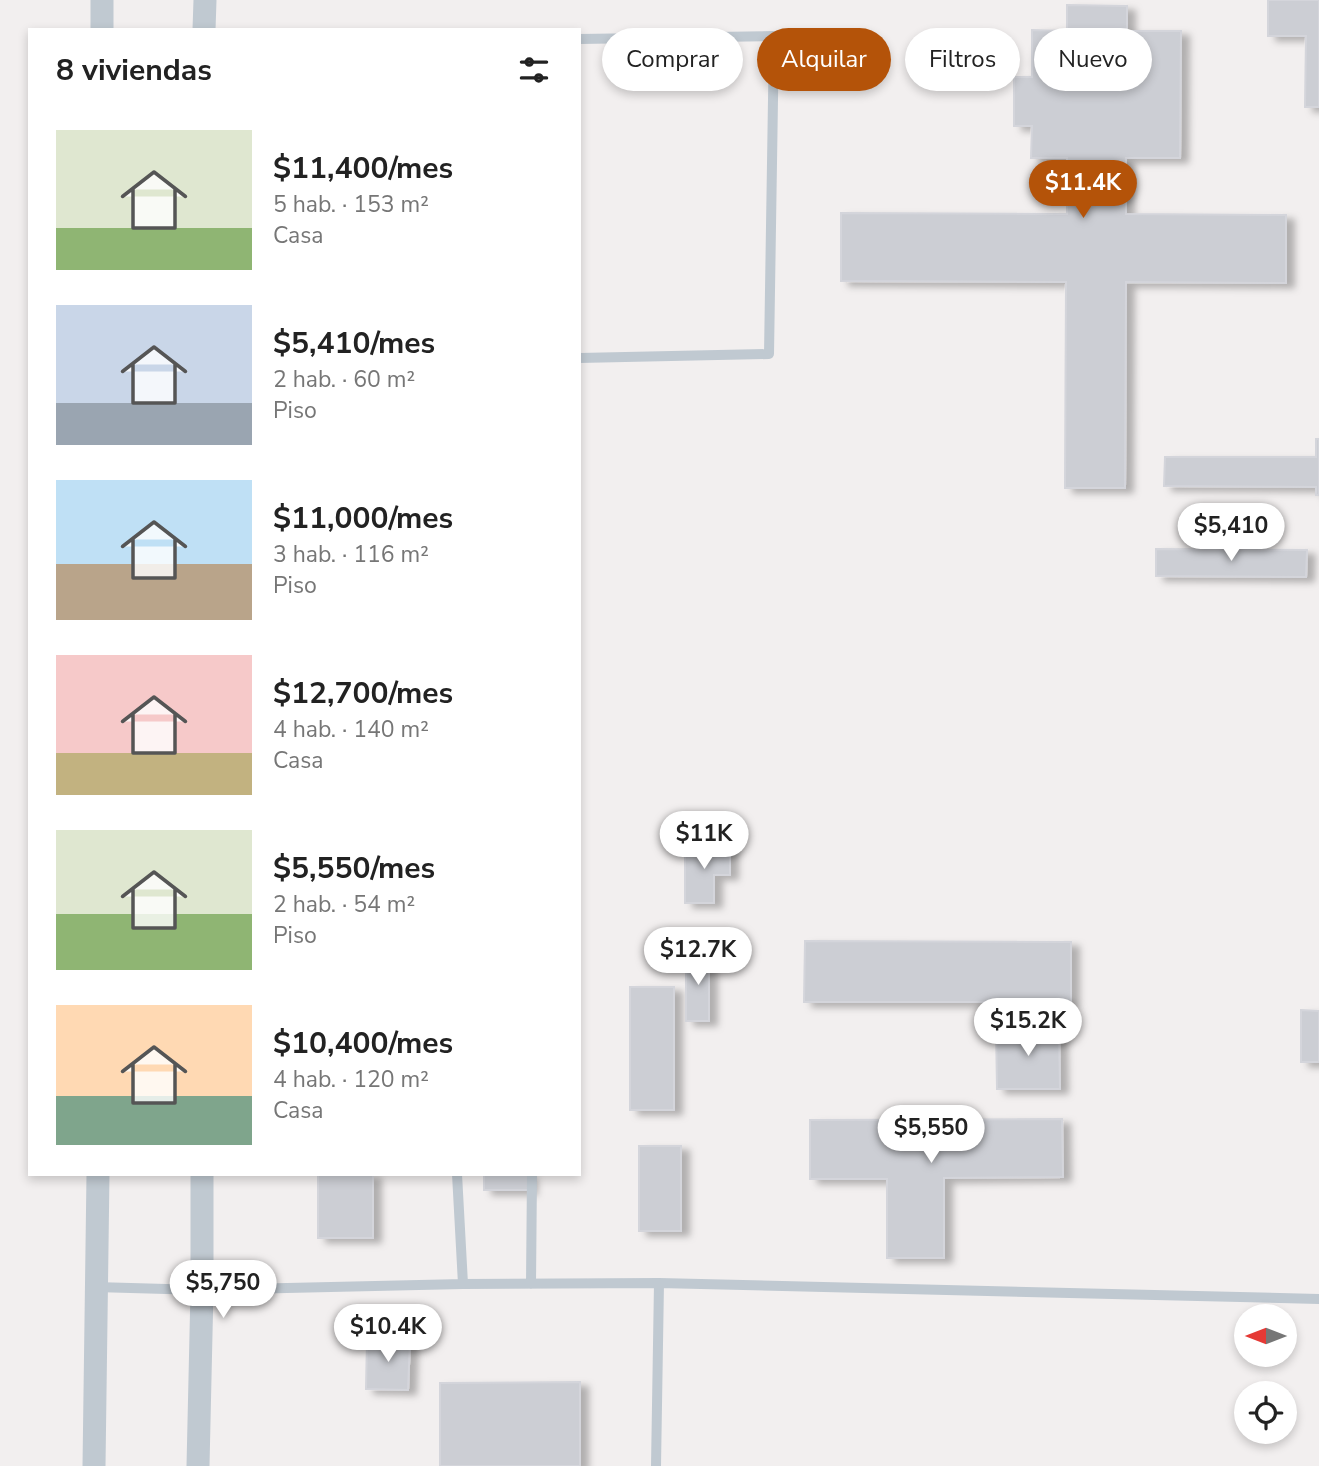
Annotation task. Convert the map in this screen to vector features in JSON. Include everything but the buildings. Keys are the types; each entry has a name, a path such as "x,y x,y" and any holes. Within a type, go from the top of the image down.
{"street":[{"path":"102,0 102,28"},
{"path":"204,28 205,0"},
{"path":"94,1466 98,1176"},
{"path":"198,1466 202,1176"}],"lane":[{"path":"581,39 774,36 769,354 581,358"},
{"path":"457,1176 463,1284"},
{"path":"531,1284 532,1176"},
{"path":"96,1287 202,1290 659,1283 1319,1299"},
{"path":"656,1466 659,1283"}]}
